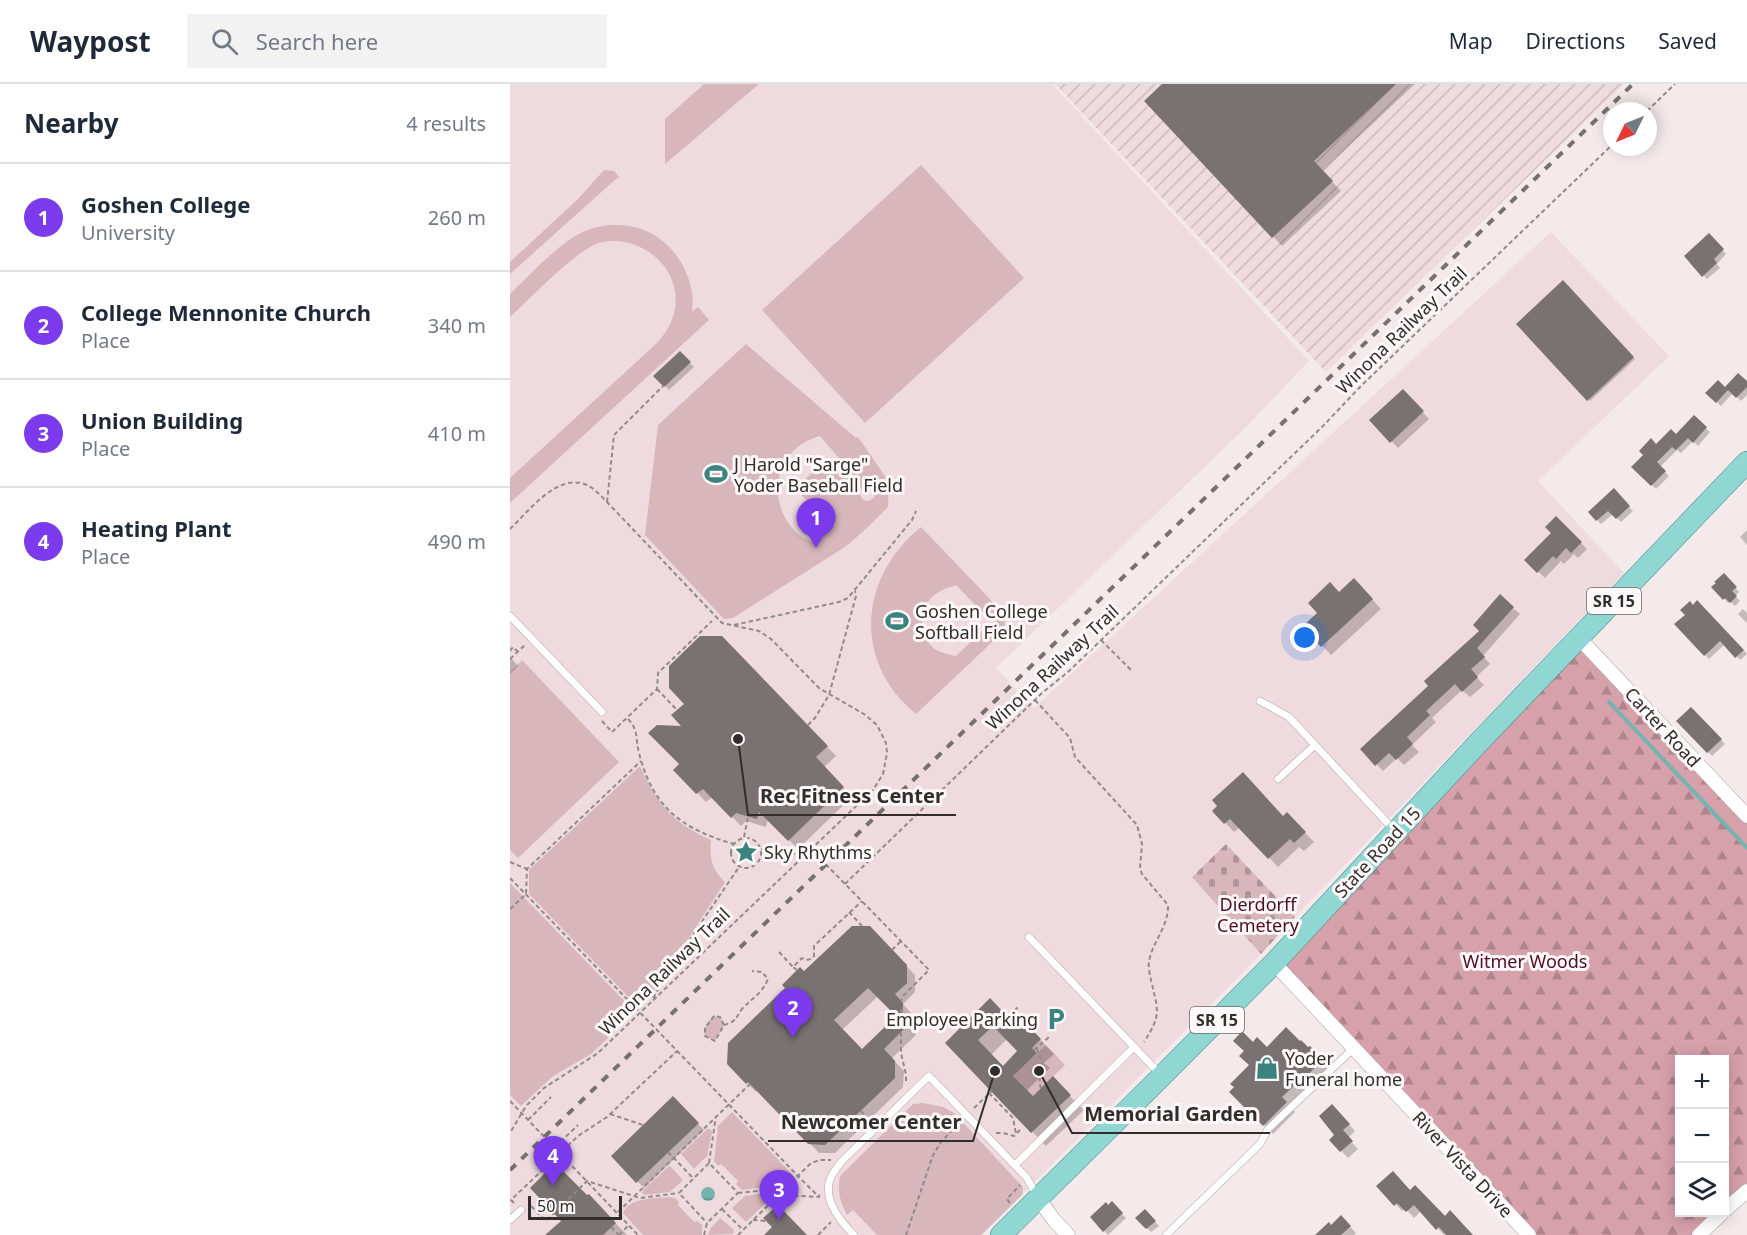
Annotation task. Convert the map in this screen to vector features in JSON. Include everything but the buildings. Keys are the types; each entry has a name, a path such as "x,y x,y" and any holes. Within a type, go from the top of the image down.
{"main road":[{"name":"State Road 15","path":"1001,1235 1274,963 1396,831 1747,462"}],"street":[{"name":"Carter Road","path":"1579,638 1747,816"},
{"name":"River Vista Drive","path":"1274,963 1529,1235"},
{"path":"1729,1207 1747,1191"},
{"path":"1038,1198 1068,1235"},
{"path":"1699,1235 1719,1217"}],"lane":[{"path":"510,616 599,714"},
{"path":"1260,701 1289,717 1396,831"},
{"path":"1278,779 1315,745"},
{"path":"1029,937 1162,1076"},
{"path":"1166,1235 1260,1144 1268,1129 1354,1048"},
{"path":"1015,1165 1136,1049"},
{"path":"854,1235 843,1224 831,1198 829,1184 834,1171 929,1076 1027,1178 1038,1198"},
{"path":"510,1220 520,1210"}],"path":[{"path":"1656,102 1675,84"},
{"name":"Winona Railway Trail","path":"845,884 1315,435 1360,387 1603,154"},
{"path":"607,502 615,432 663,386"},
{"path":"510,529 545,495 562,485 572,482 590,486 722,623 731,626 848,598 912,520 916,511"},
{"path":"808,725 815,718 829,694 854,608 855,591"},
{"path":"599,714 612,732 657,689 658,673 712,621"},
{"name":"Winona Railway Trail","path":"510,1133 526,1106 544,1088 591,1059 873,789 883,774 887,753 886,743 877,725 864,714 811,681 771,639 752,628 731,626"},
{"path":"510,659 532,639"},
{"path":"1101,640 1132,671"},
{"path":"510,651 513,648 518,652"},
{"path":"657,689 677,710"},
{"path":"1035,700 1071,738 1075,757 1137,825 1142,844 1140,868 1142,874 1168,905 1166,920 1148,963 1158,1007 1157,1016 1150,1032 1136,1049"},
{"path":"627,718 635,726 638,751 646,773 658,796 674,816 700,832 734,844"},
{"path":"510,909 526,894 527,870 641,761"},
{"path":"744,838 748,817"},
{"path":"744,838 756,841 762,854 758,864 749,869 739,867 731,854 734,844 744,838"},
{"path":"810,848 929,970 901,1001"},
{"path":"761,849 817,855"},
{"path":"510,862 527,870"},
{"path":"650,1003 739,867"},
{"path":"510,878 798,1176 816,1194 823,1197 779,1195"},
{"path":"793,967 802,958 811,959 814,956 814,946 862,901"},
{"path":"849,912 862,926"},
{"path":"892,950 901,941"},
{"path":"779,952 797,970"},
{"path":"724,1025 720,1017 714,1016 705,1028 705,1036 715,1041 724,1025 737,1019 741,1010 757,997 765,986 768,979 762,972 752,971"},
{"path":"1002,1026 1015,1014 1013,1012 1019,1006"},
{"path":"901,1008 901,1024"},
{"path":"1041,1088 1039,1083 1041,1059 1035,1049 1049,1036"},
{"path":"587,1181 546,1221 528,1203 520,1210 511,1200 578,1136 610,1114 677,1051"},
{"path":"617,1213 750,1084"},
{"path":"906,1235 933,1155 941,1142 990,1092 1013,1118 1016,1134"},
{"path":"528,1120 551,1097"},
{"path":"510,1101 638,1235"},
{"path":"861,1111 870,1121"},
{"path":"610,1114 643,1125"},
{"path":"587,1181 640,1198 679,1193 709,1163 716,1116"},
{"path":"847,1124 857,1134"},
{"path":"555,1148 578,1125"},
{"path":"994,1133 1014,1136 1020,1130"},
{"path":"668,1152 693,1178"},
{"path":"738,1235 814,1162 831,1160"},
{"path":"709,1163 738,1193"},
{"path":"1012,1205 1007,1199 1022,1184"},
{"path":"704,1235 707,1222 738,1193 786,1188"},
{"path":"679,1193 707,1222"},
{"path":"722,1209 743,1230"},
{"path":"753,1220 766,1221"},
{"path":"611,1227 619,1235 629,1225"}],"shaded area":[{"path":"510,84 1052,84 1309,361 1246,427 996,668 1034,708 1551,232 1669,356 1538,481 1624,573 1295,917 1226,845 1192,876 1261,954 982,1235 510,1235"},
{"path":"1055,84 1624,84 1603,102 1326,372"}],"green space":[{"path":"704,84 759,84 665,164 665,119"},
{"path":"921,165 1024,278 865,423 762,310"},
{"path":"604,170 614,171 620,178 617,178 510,274 510,262 578,199"},
{"path":"608,225 637,228 653,234 664,242 681,262 687,274 693,299 692,312 698,307 709,320 510,503 510,478 657,343 672,320 676,299 672,280 666,269 648,251 624,242 612,241 589,247 578,255 510,317 510,294 542,262 577,235"},
{"name":"J Harold \"Sarge\" Yoder Baseball Field","path":"746,344 856,438 858,437 889,482 888,507 845,547 733,618 724,619 645,535 658,425","holes":["820,436 839,458 832,461 827,460 801,483 800,493 823,519 831,519 836,524 814,543 799,535 789,524 779,501 778,489 779,477 790,455 799,446","867,484 873,486 876,493 873,499 867,501 863,500 859,493 862,486"]},
{"name":"Goshen College Softball Field","path":"921,527 990,599 1004,617 1005,628 916,714 895,693 881,670 873,645 871,620 875,594 885,570 900,547","holes":["956,585 984,614 993,615 997,623 993,630 982,631 956,656 938,651 932,646 922,626 924,611 931,598"]},
{"name":"Witmer Woods","path":"1579,638 1747,816 1747,1191 1729,1207 1729,1055 1675,1055 1675,1217 1719,1217 1699,1235 1529,1235 1274,963"},
{"path":"522,660 619,762 518,858 510,850 510,672"},
{"path":"640,766 653,791 667,810 685,826 711,840 712,863 725,882 649,999 639,1008 529,894 529,870"},
{"name":"Dierdorff Cemetery","path":"1226,844 1295,917 1261,954 1192,877"},
{"path":"510,883 635,1012 591,1054 553,1076 521,1106 510,1095"},
{"path":"714,1016 720,1017 724,1025 715,1041 705,1036 706,1025"},
{"path":"1046,1045 1065,1065 1033,1096 1013,1076"},
{"path":"923,1103 943,1107 954,1113 1023,1187 1022,1195 981,1235 877,1235 853,1210 847,1215 839,1191 840,1176 913,1104"},
{"path":"732,1112 793,1175 782,1185 742,1190 736,1184 738,1181 721,1164 718,1166 714,1161 718,1126"},
{"path":"707,1129 712,1132 707,1156 694,1169 681,1154"},
{"path":"669,1166 683,1180 670,1192 645,1195 642,1193 643,1190"},
{"path":"770,1192 773,1194 772,1197 746,1222 732,1208 745,1196"},
{"path":"675,1198 679,1202 678,1205 694,1222 697,1221 702,1225 702,1235 643,1235 623,1213 636,1201"},
{"path":"720,1218 734,1230 733,1234 708,1235 710,1229"}],"water":[{"path":"705,1187 711,1187 715,1194 711,1201 705,1201 701,1197 701,1191"}],"waterway":[{"path":"1609,702 1747,848"}],"railway":[{"path":"510,1170 1633,84"}],"place":[{"name":"J Harold \"Sarge\" Yoder Baseball Field","path":"716,474"},
{"name":"Goshen College","path":"816,548"},
{"name":"Goshen College Softball Field","path":"897,621"},
{"name":"Rec Fitness Center","path":"738,739"},
{"name":"Sky Rhythms","path":"746,852"},
{"name":"Employee Parking","path":"1056,1019"},
{"name":"College Mennonite Church","path":"793,1038"},
{"name":"Yoder Funeral home","path":"1267,1068"},
{"name":"Newcomer Center","path":"995,1071"},
{"name":"Memorial Garden","path":"1039,1071"},
{"name":"Heating Plant","path":"553,1186"},
{"name":"Union Building","path":"779,1220"}]}
